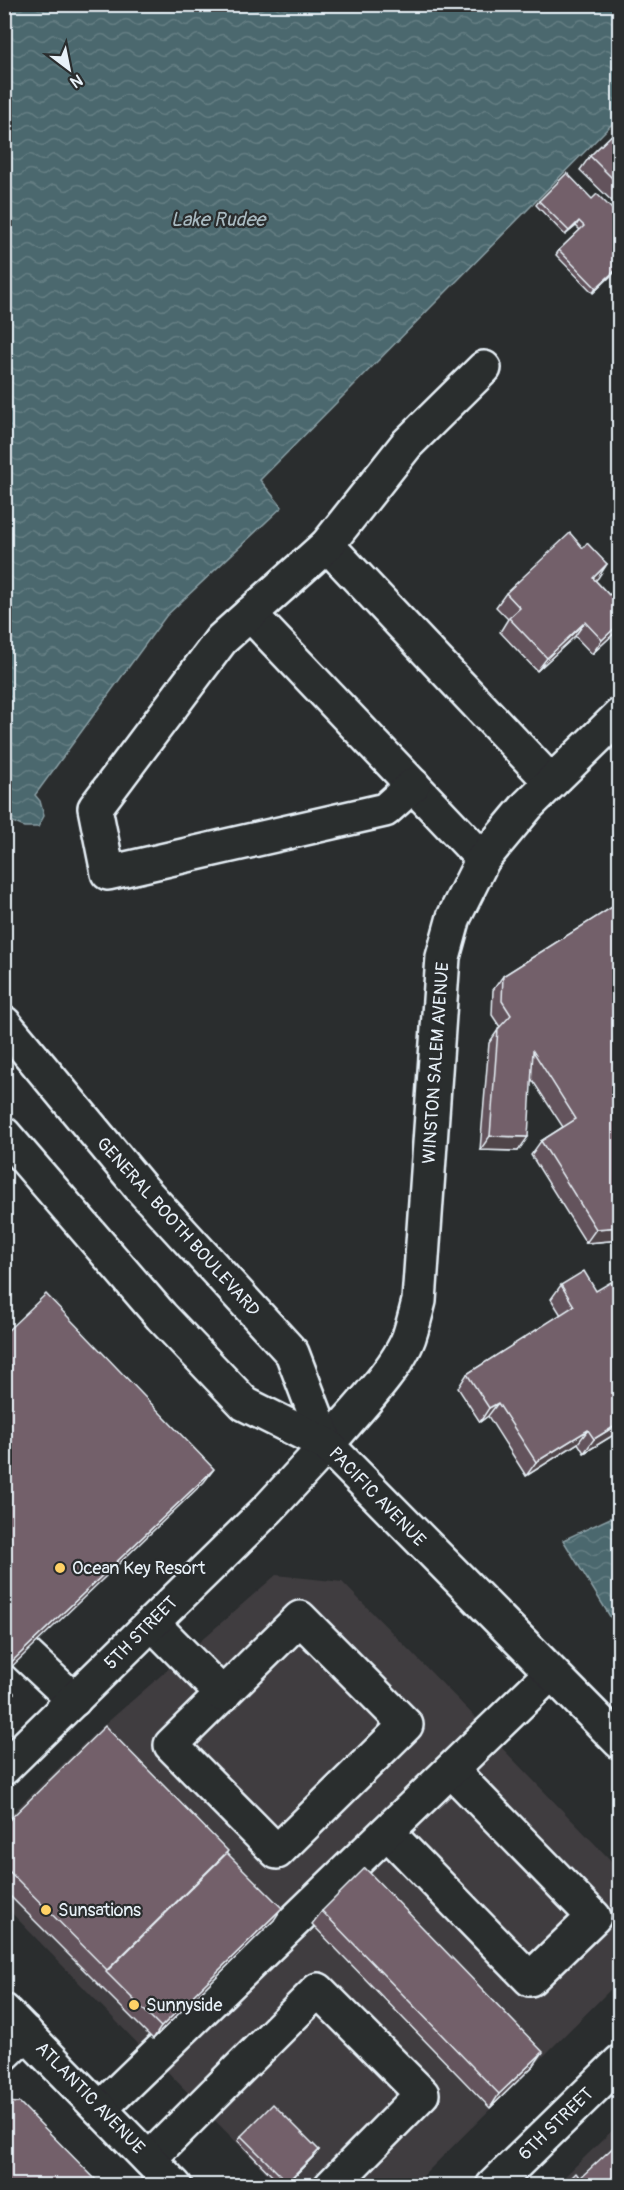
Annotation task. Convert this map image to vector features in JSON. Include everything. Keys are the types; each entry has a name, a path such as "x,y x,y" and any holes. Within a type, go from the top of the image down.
{"main road":[{"path":"413,785 385,810 108,873 95,808 221,640 327,544 407,444 484,368"},
{"path":"327,544 551,782"},
{"path":"250,614 483,859"},
{"name":"WINSTON SALEM AVENUE","path":"327,1444 380,1383 399,1356 409,1339 419,1301 443,957 454,917 483,859 551,782 620,715"},
{"name":"GENERAL BOOTH BOULEVARD","path":"4,1023 141,1188 292,1353 327,1444"},
{"name":"PACIFIC AVENUE","path":"4,1134 161,1316 244,1404 327,1444 620,1742"},
{"name":"5TH STREET","path":"4,1768 269,1508 327,1444"},
{"path":"300,1618 406,1725 276,1852 171,1745 223,1695 300,1618"},
{"path":"152,1623 223,1695"},
{"path":"25,1654 74,1700"},
{"path":"100,2109 550,1673"},
{"path":"387,1832 530,1979 594,1917 451,1770"},
{"path":"148,2159 318,1990 422,2094 330,2186"},
{"name":"ATLANTIC AVENUE","path":"12,2032 100,2109 174,2186"},
{"name":"6TH STREET","path":"493,2186 620,2062"}],"shaded area":[{"path":"276,1575 342,1582 480,1722 146,2052 5,1906 5,1820 94,1734"},
{"path":"499,1745 619,1869 619,1981 414,2185 278,2185 160,2064"},
{"path":"619,2124 619,2185 556,2185"}],"water":[{"name":"Lake Rudee","path":"5,4 620,5 619,117 260,480 282,507 166,616 35,795 40,801 44,816 38,827 24,827 4,818"},
{"path":"619,1514 619,1625 611,1618 563,1540"}],"building":[{"path":"620,127 620,186 590,156"},
{"path":"567,173 592,199 597,194 620,217 620,266 596,288 559,250 584,226 579,221 569,231 539,201"},
{"path":"570,533 583,548 587,543 607,564 593,578 609,595 620,586 620,623 602,640 585,622 547,658 509,618 520,608 506,593"},
{"path":"620,902 620,1227 596,1229 541,1141 576,1119 533,1051 528,1137 490,1136 498,1029 511,1015 502,1001 503,976"},
{"path":"584,1271 596,1291 611,1282 617,1291 620,1289 620,1423 594,1439 588,1430 536,1462 498,1403 489,1408 467,1374 574,1306 561,1285"},
{"name":"Ocean Key Resort","path":"46,1294 214,1469 4,1669 4,1334"},
{"path":"4,1683 14,1693 4,1702"},
{"path":"105,1726 228,1851 107,1970 4,1866 4,1825"},
{"path":"227,1853 282,1908 161,2027 106,1972"},
{"path":"365,1868 543,2052 499,2094 322,1911"},
{"path":"4,2102 20,2103 102,2186 4,2186"},
{"path":"273,2104 319,2150 287,2182 241,2136"},
{"path":"620,2141 620,2186 563,2186 576,2173 580,2178"}],"place":[{"name":"Ocean Key Resort","path":"60,1568"},
{"name":"Sunsations","path":"46,1910"},
{"name":"Sunnyside","path":"134,2005"}]}
